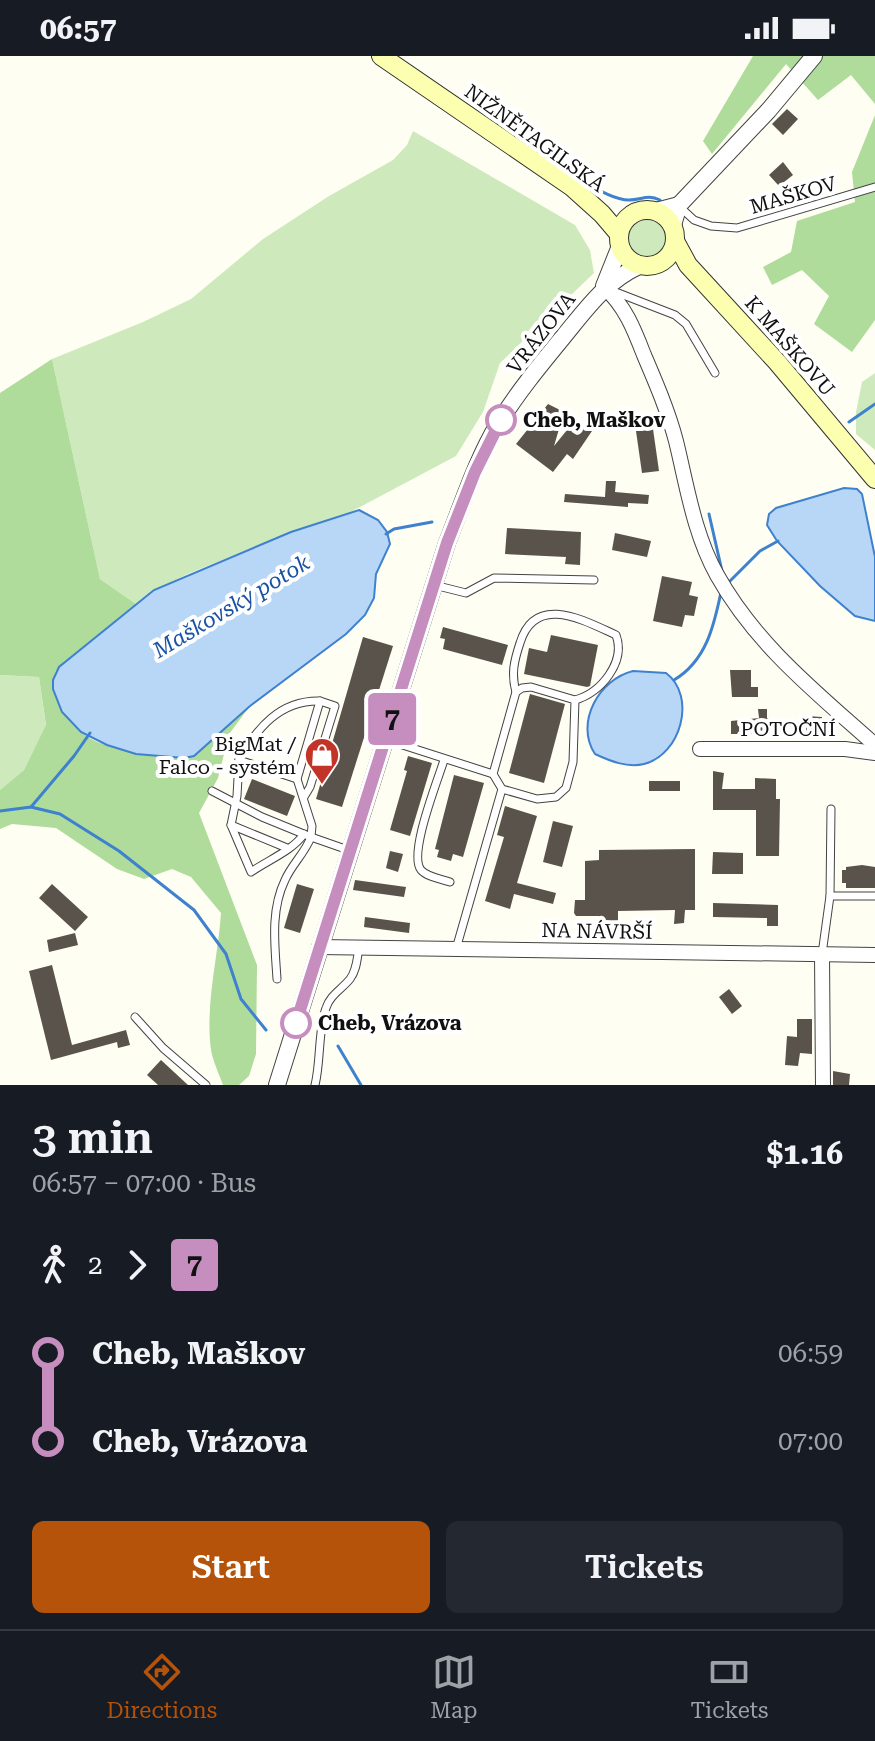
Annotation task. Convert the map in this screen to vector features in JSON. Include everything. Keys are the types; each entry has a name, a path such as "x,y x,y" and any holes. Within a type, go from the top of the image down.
{"main road":[{"name":"NIŽNĚTAGILSKÁ","path":"381,56 572,187 602,214 619,240"},
{"path":"572,187 611,206 635,212 656,211 674,233 670,255 658,264"},
{"path":"635,212 622,225 619,240 624,255 639,266 658,264 673,269 712,292"},
{"name":"K MAŠKOVU","path":"674,233 688,265 777,362 875,479"}],"street":[{"path":"656,211 679,205 768,111 814,56"},
{"path":"674,233 679,205"},
{"path":"604,287 619,240"},
{"name":"VRÁZOVA","path":"277,1085 434,585 475,472 497,426 526,383 604,287 621,274 639,266"},
{"name":"VRÁZOVA","path":"604,287 618,299 631,323 658,387 675,437 698,529 717,575 772,652 875,745"},
{"name":"POTOČNÍ","path":"700,749 845,749 875,753"},
{"name":"NA NÁVRŠÍ","path":"319,947 875,955"},
{"path":"822,954 823,1085"}],"lane":[{"name":"MAŠKOV","path":"679,205 694,220 711,226 737,228 875,187"},
{"path":"604,287 675,315 686,324 715,373"},
{"path":"434,585 466,593 494,578 594,580"},
{"path":"493,774 516,692 511,677 522,634 532,620 548,612 583,620 616,635 620,645 618,660 596,691 575,700 531,687 516,692"},
{"path":"385,740 493,774 502,789 537,799 556,797 566,788 573,762 575,700"},
{"path":"277,979 274,929 280,895 286,876 305,853 312,826 297,779 320,701"},
{"path":"304,797 310,787 335,706 320,701 299,702 285,707 251,739 239,760 231,825 251,872 308,836"},
{"path":"239,760 297,779"},
{"path":"444,760 417,849 418,865 424,873 450,882"},
{"path":"456,949 502,789"},
{"path":"212,791 308,836 351,851"},
{"path":"822,954 830,896 831,809"},
{"path":"231,825 287,848"},
{"path":"830,896 875,896"},
{"path":"315,1085 323,1014 328,1002 351,978 359,948"},
{"path":"135,1017 163,1048 206,1085"}],"green space":[{"path":"753,56 875,56 875,104 851,75 818,100 786,64 712,154 703,141"},
{"path":"875,115 875,320 852,352 814,324 829,296 802,270 772,285 763,267 791,252 797,221 855,202 852,172"},
{"path":"413,131 575,225 590,250 594,273 500,363 483,412 456,456 345,515 291,532 190,573 154,590 136,604 100,579 52,359 191,299 263,239 329,196 393,160 407,145"},
{"path":"647,220 660,226 666,239 660,252 647,258 634,252 628,239 634,226"},
{"path":"52,359 100,579 136,604 56,671 52,683 69,715 81,732 102,744 135,753 183,758 194,756 250,706 229,734 218,778 199,813 257,965 256,1054 249,1076 239,1085 223,1085 211,1050 211,998 221,913 191,877 172,869 144,879 117,869 56,828 12,824 0,829 0,790 24,770 46,725 39,677 0,675 0,393"},
{"path":"875,373 875,450 856,434 856,412 862,382"},
{"path":"0,675 39,677 46,726 24,770 0,790"}],"water":[{"path":"844,488 857,489 862,494 875,557 875,621 855,616 820,586 777,541 767,525 769,514 776,508"},
{"path":"359,510 378,520 387,532 390,544 376,574 374,598 365,615 346,634 250,706 194,756 136,754 107,745 81,732 62,712 53,689 59,667 154,590 291,532"},
{"path":"633,671 666,673 681,696 682,710 675,737 667,749 644,764 631,765 595,754 587,729 589,716 601,692 610,683"}],"building":[{"path":"787,109 798,119 783,135 772,124"},
{"path":"783,162 793,175 779,186 769,175"},
{"path":"548,404 564,412 554,446 576,419 592,431 573,459 567,454 553,472 516,444"},
{"path":"653,429 659,471 642,473 636,431"},
{"path":"606,481 616,481 615,492 649,495 648,504 628,503 628,507 564,502 565,494 605,497"},
{"path":"507,528 581,532 580,565 565,564 566,557 505,554"},
{"path":"615,533 651,541 647,557 612,550"},
{"path":"662,576 692,582 689,595 698,597 694,616 685,615 682,627 653,621"},
{"path":"443,627 508,645 502,665 443,649 445,639 440,638"},
{"path":"551,635 598,645 590,686 524,674 529,648 547,652"},
{"path":"363,637 393,646 342,807 316,799"},
{"path":"730,670 751,670 751,687 758,687 758,697 732,697"},
{"path":"530,694 565,704 544,783 509,773"},
{"path":"758,709 767,709 767,718 776,721 776,734 731,734 731,721 759,718"},
{"path":"806,716 822,717 822,732 815,735 806,732"},
{"path":"408,756 432,763 410,836 390,830 407,771 404,770"},
{"path":"713,771 724,773 722,789 755,789 755,778 776,779 776,799 780,799 779,856 756,856 756,810 713,810"},
{"path":"454,775 484,783 463,857 453,854 451,861 437,857 439,850 435,849"},
{"path":"252,779 295,796 287,816 244,799"},
{"path":"649,781 680,781 680,791 649,791"},
{"path":"505,806 537,816 517,883 556,893 553,904 514,894 510,909 485,901 504,837 497,835"},
{"path":"553,821 573,826 562,867 543,862"},
{"path":"695,849 695,910 685,910 684,923 674,924 675,910 618,911 618,921 599,921 599,916 576,916 574,913 575,900 585,900 585,861 599,860 599,850"},
{"path":"390,851 403,854 398,872 386,868"},
{"path":"713,852 743,853 743,874 712,874"},
{"path":"862,865 875,867 875,888 846,888 846,883 842,883 842,870"},
{"path":"355,880 406,887 404,897 353,890"},
{"path":"52,884 88,917 75,931 39,898"},
{"path":"297,884 314,889 300,933 284,928"},
{"path":"713,903 778,905 778,926 767,926 767,918 713,917"},
{"path":"365,917 410,923 409,933 364,927"},
{"path":"75,933 78,945 49,952 47,940"},
{"path":"52,965 72,1045 126,1030 130,1045 118,1048 117,1042 51,1060 29,971"},
{"path":"729,989 742,1006 732,1014 719,997"},
{"path":"797,1019 812,1019 812,1054 800,1053 798,1066 785,1065 787,1036 797,1037"},
{"path":"161,1060 188,1085 158,1085 147,1075"},
{"path":"833,1071 850,1074 849,1085 833,1085"}],"waterway":[{"path":"580,179 617,198 652,197 660,200"},
{"name":"Maškovský potok","path":"849,422 875,404"},
{"path":"709,514 722,571"},
{"name":"Maškovský potok","path":"386,534 394,529 432,522"},
{"path":"729,582 760,551 778,541"},
{"path":"674,680 694,663 707,642 721,592"},
{"name":"Maškovský potok","path":"0,811 31,807 90,733"},
{"path":"31,807 60,814 119,851 194,910 226,954 241,999 266,1030"},
{"path":"338,1046 361,1085"}],"bus line":[{"name":"7","path":"296,1023 447,543 475,472 501,420"}],"place":[{"name":"Cheb, Maškov","path":"501,420"},
{"name":"BigMat / Falco - systém","path":"322,786"},
{"name":"Cheb, Vrázova","path":"296,1023"}]}
